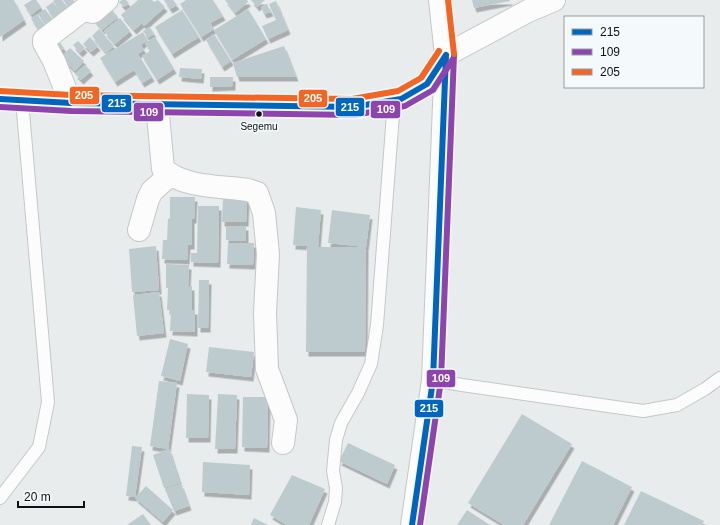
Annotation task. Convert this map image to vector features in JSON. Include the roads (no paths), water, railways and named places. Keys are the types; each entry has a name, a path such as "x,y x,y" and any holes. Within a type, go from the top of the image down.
{"main road":[{"path":"72,103 54,61 44,43 44,40 80,5 93,12 107,0"},
{"path":"412,525 433,380 446,55 440,0"},
{"path":"0,99 72,103 353,107 394,101 401,99 427,84 446,55 528,11 554,0"},
{"path":"157,104 163,169 170,175 187,182 248,190 257,193 264,213 268,254 265,313 267,369 286,420 283,443"},
{"path":"139,230 148,199 152,191 170,175"}],"lane":[{"path":"0,498 39,447 48,402 22,100"},
{"path":"328,525 335,502 336,488 333,471 336,440 341,424 358,393 371,364 377,324 394,101"},
{"path":"433,380 643,411 677,405 705,390 720,378"}],"place":[{"name":"Segemu","path":"259,114"}]}
